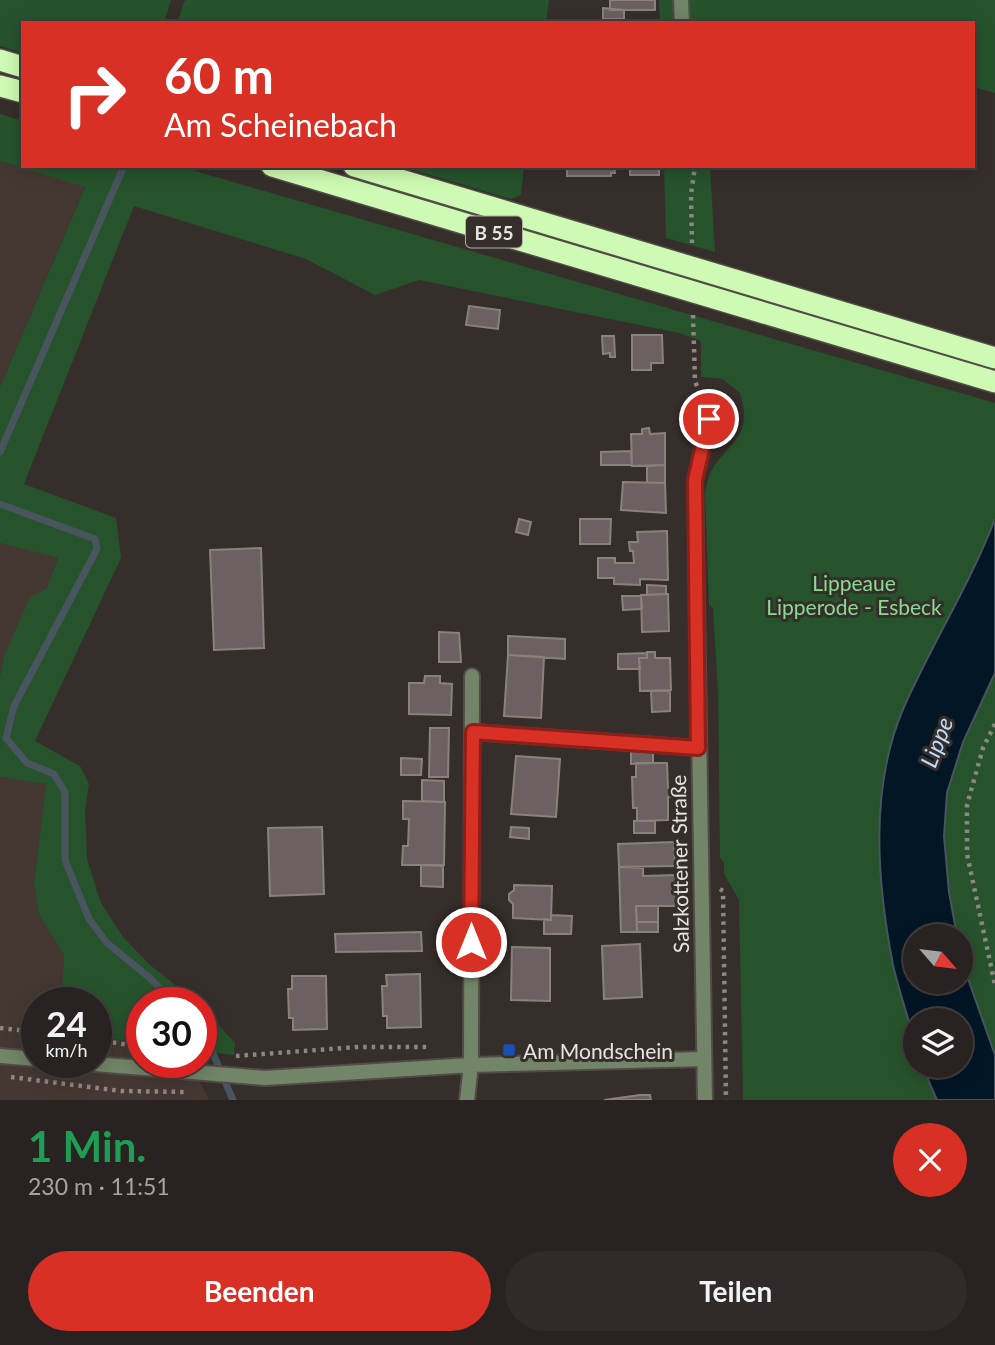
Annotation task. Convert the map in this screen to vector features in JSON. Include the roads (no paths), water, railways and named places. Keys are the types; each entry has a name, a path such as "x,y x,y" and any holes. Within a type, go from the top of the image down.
{"highway":[{"path":"0,60 21,66"},
{"path":"0,86 21,91"},
{"name":"B 55","path":"279,168 995,382"},
{"name":"B 55","path":"361,168 995,358"}],"street":[{"path":"681,0 682,21"},
{"name":"Salzkottener Straße","path":"705,1100 695,480 709,419"},
{"path":"467,1100 471,1065 472,677"},
{"path":"473,732 698,748"},
{"path":"0,1056 21,1058"},
{"path":"112,1065 265,1078 471,1065 705,1059"}],"water":[{"name":"Lippe","path":"995,519 995,673 963,742 947,793 944,836 955,924 903,924 903,994 973,993 995,1055 995,1100 937,1100 927,1078 973,1078 973,1008 905,1008 895,975 883,901 879,835 881,802 885,769 904,707"}],"waterway":[{"path":"0,452 123,168"},
{"path":"0,504 95,539 97,549 14,706 6,738 27,763 54,774 65,792 65,860 89,919 107,943 159,987"},
{"path":"217,1063 233,1100"}],"place":[{"name":"Am Mondschein","path":"509,1050"}],"park label":[{"name":"Lippeaue Lipperode - Esbeck","path":"854,594"}]}
